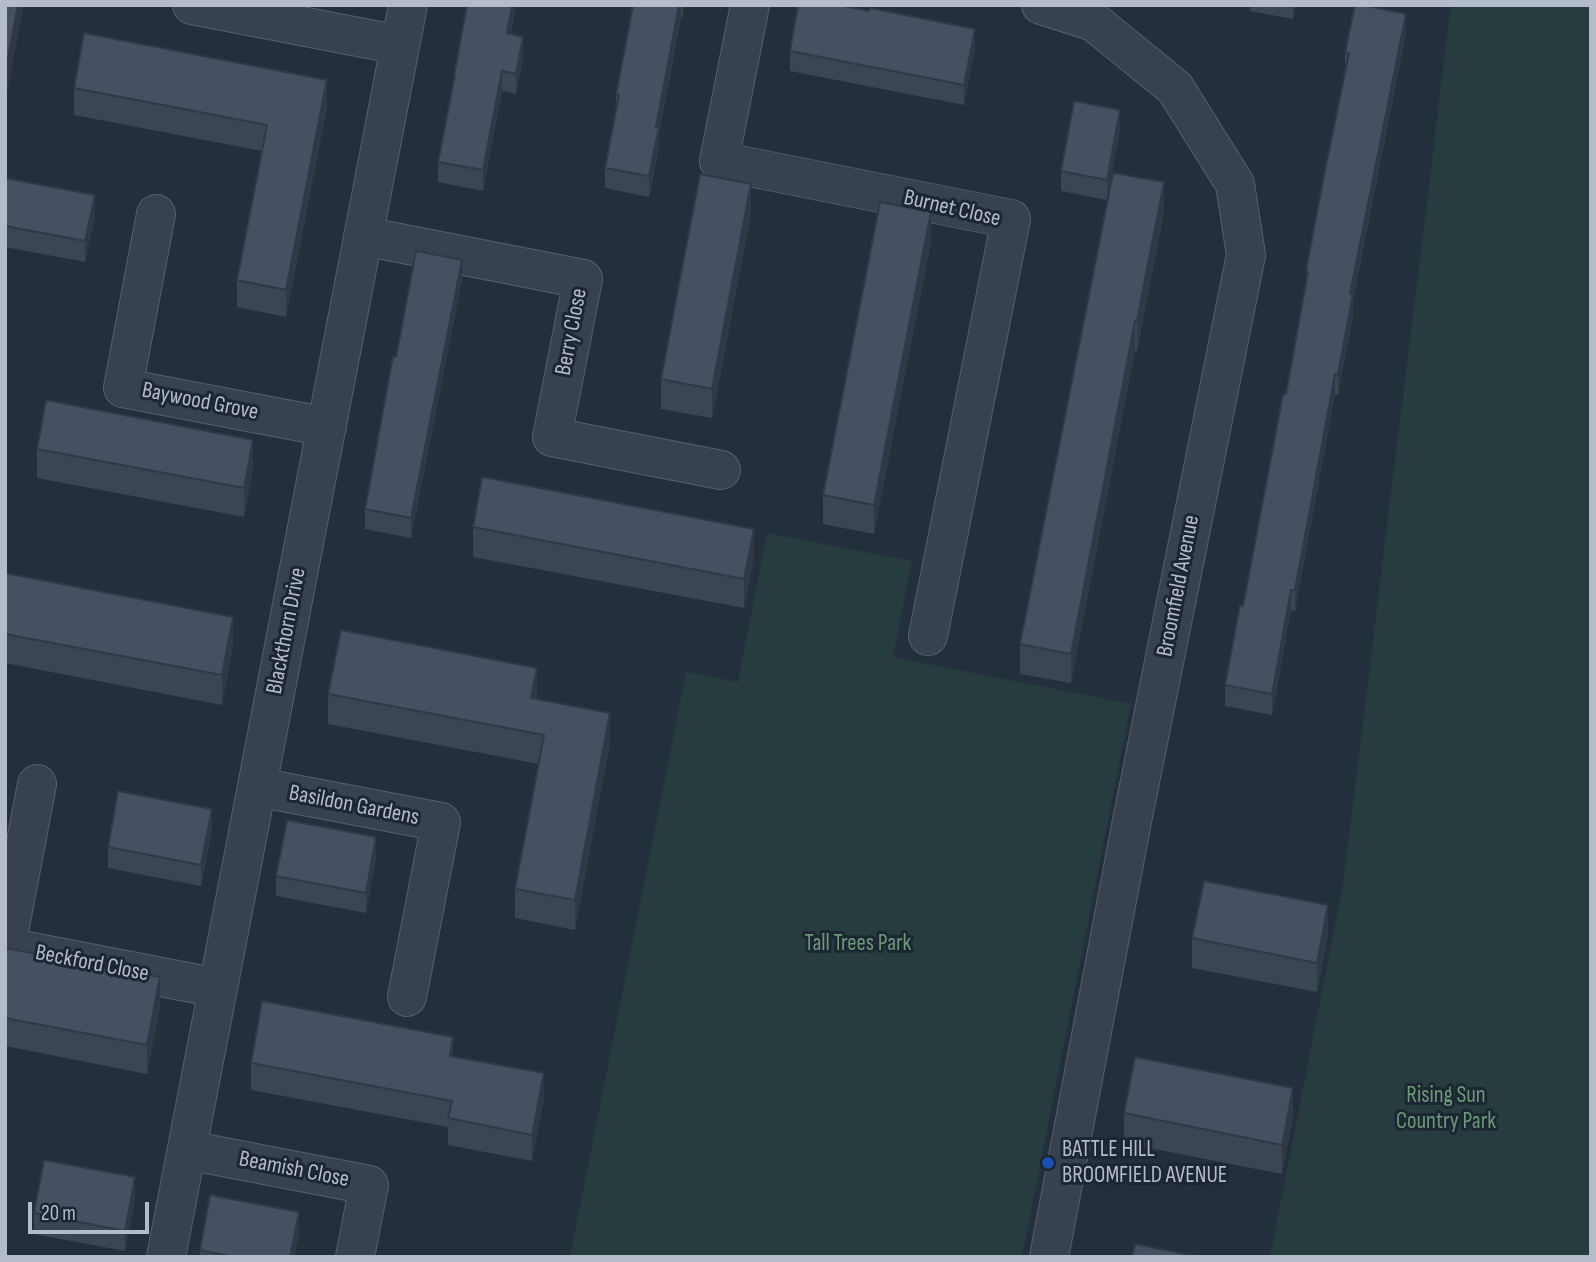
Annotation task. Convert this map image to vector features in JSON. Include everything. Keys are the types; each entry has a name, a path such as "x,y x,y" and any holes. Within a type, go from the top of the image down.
{"street":[{"path":"192,5 400,45"},
{"name":"Blackthorn Drive","path":"166,1257 408,5"},
{"name":"Burnet Close","path":"750,5 719,161 1011,219 928,636"},
{"name":"Broomfield Avenue","path":"1041,5 1094,22 1175,88 1235,184 1246,255 1132,821 1049,1257"},
{"name":"Baywood Grove","path":"156,214 122,388 327,427"},
{"name":"Berry Close","path":"363,236 583,279 552,437 721,470"},
{"name":"Beckford Close","path":"37,784 6,947 218,988"},
{"name":"Basildon Gardens","path":"257,787 440,822 407,997"},
{"name":"Beamish Close","path":"187,1150 369,1185 355,1257"}],"green space":[{"name":"Rising Sun Country Park","path":"1451,5 1591,5 1591,1257 1270,1257 1343,884"},
{"name":"Tall Trees Park","path":"767,533 912,561 893,657 1131,704 1022,1257 570,1257 686,672 738,682"}],"building":[{"path":"5,5 18,5 5,74"},
{"path":"467,5 512,5 507,33 523,37 516,74 502,71 483,170 438,162"},
{"path":"633,5 679,5 649,176 605,168"},
{"path":"798,5 839,5 869,11 870,8 975,29 964,85 790,51"},
{"path":"1355,5 1406,14 1350,294 1353,294 1338,374 1335,374 1295,590 1291,590 1272,694 1225,685 1240,605 1243,606 1283,394 1286,394 1308,272 1306,271 1349,53 1345,52"},
{"path":"84,33 327,80 286,290 237,280 267,125 74,88"},
{"path":"1074,101 1120,110 1107,180 1061,171"},
{"path":"1113,173 1164,182 1071,654 1020,644"},
{"path":"700,174 751,184 712,389 661,379"},
{"path":"5,178 95,195 85,241 5,226"},
{"path":"880,202 931,212 874,505 823,495"},
{"path":"416,251 462,260 411,518 365,509 393,356 396,357"},
{"path":"46,400 253,440 244,488 37,449"},
{"path":"482,477 754,529 744,579 473,527"},
{"path":"5,573 233,617 222,675 5,634"},
{"path":"341,630 537,668 531,698 610,713 575,900 515,889 544,735 328,694"},
{"path":"118,791 212,809 201,865 108,847"},
{"path":"287,820 376,837 366,893 276,876"},
{"path":"1204,881 1328,905 1317,963 1192,938"},
{"path":"5,948 160,977 147,1045 5,1018"},
{"path":"262,1001 453,1037 450,1056 544,1073 532,1135 448,1118 452,1101 251,1063"},
{"path":"1135,1057 1293,1088 1282,1145 1124,1113"},
{"path":"44,1160 135,1177 125,1231 34,1213"},
{"path":"210,1195 299,1212 290,1257 234,1257 200,1250"},
{"path":"1135,1244 1200,1257 1132,1257"}],"place":[{"name":"BATTLE HILL BROOMFIELD AVENUE","path":"1048,1163"}]}
